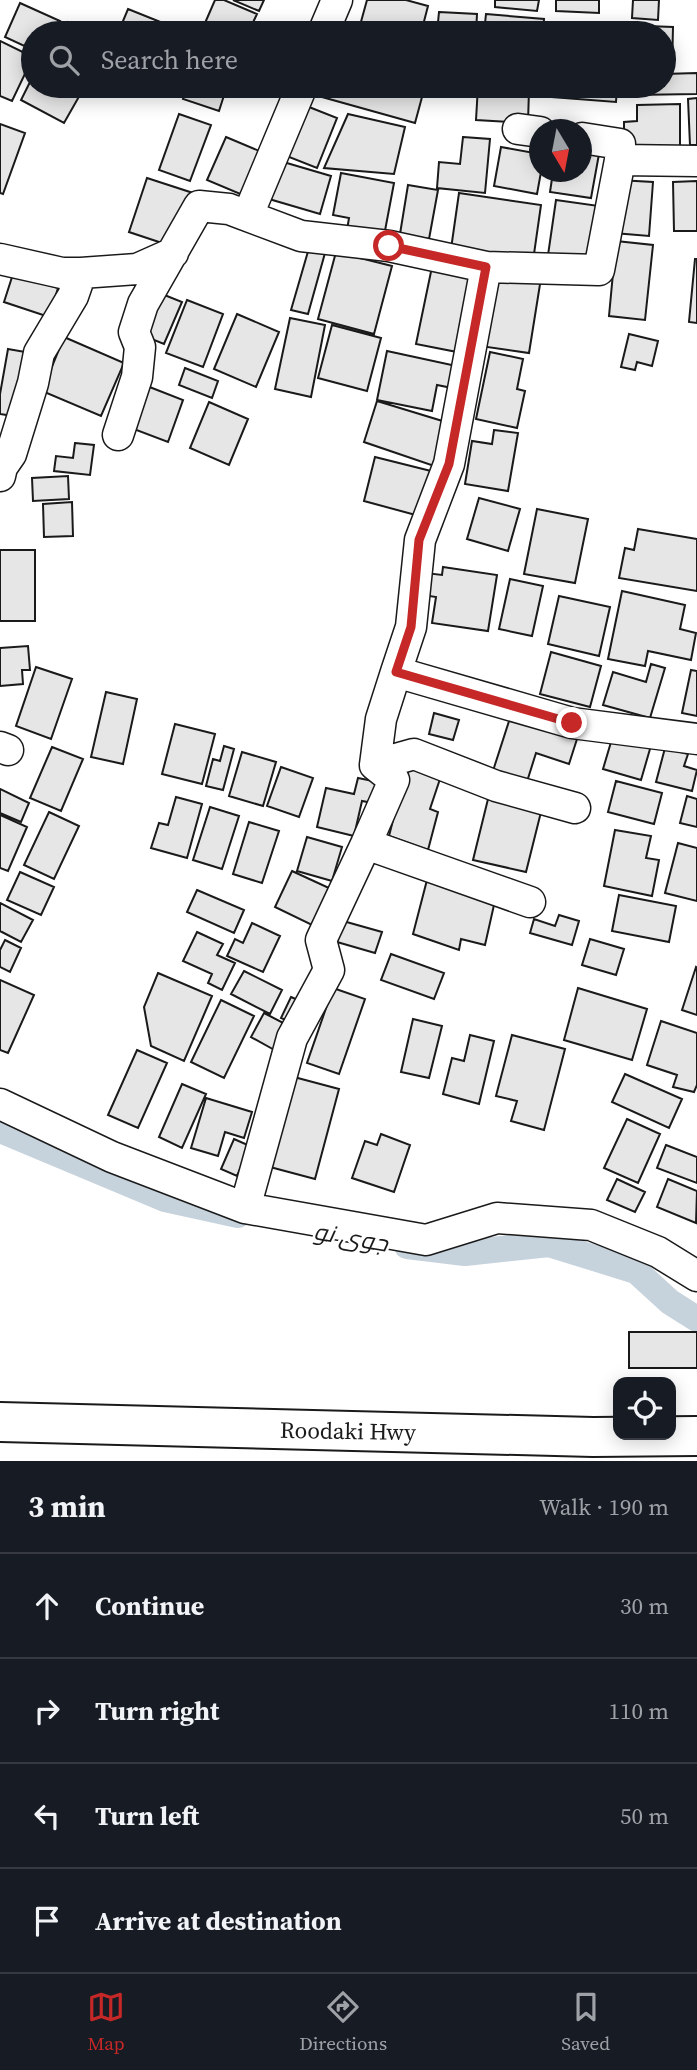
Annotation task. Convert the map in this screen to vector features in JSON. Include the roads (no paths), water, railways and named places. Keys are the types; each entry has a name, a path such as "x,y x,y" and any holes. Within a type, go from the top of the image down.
{"highway":[{"name":"Roodaki Hwy","path":"0,1422 566,1436 697,1436"}],"street":[{"path":"328,21 337,0"},
{"path":"248,215 297,98"},
{"path":"118,435 137,377 140,347 134,331 143,304 199,206 229,209 301,236 389,246 486,267 599,271 620,160 620,144 592,140"},
{"path":"620,160 697,161"},
{"path":"0,259 62,273 81,273 137,269 173,253"},
{"path":"375,765 381,719 411,627 419,540 449,464 486,267"},
{"path":"0,476 33,383 39,353 73,296 81,273"},
{"path":"396,672 572,723 697,739"},
{"path":"375,765 414,754 496,786 575,808"},
{"path":"244,1208 292,1038 329,970 321,940 394,780 375,765"},
{"path":"366,844 530,902"},
{"path":"0,1104 112,1157 244,1208 426,1240 496,1218 591,1225 658,1252 697,1276"}],"waterway":[{"name":"جوی نو","path":"0,1130 165,1199 238,1215"},
{"name":"جوی نو","path":"407,1246 465,1253 549,1244 636,1271 670,1302 697,1319"}]}
